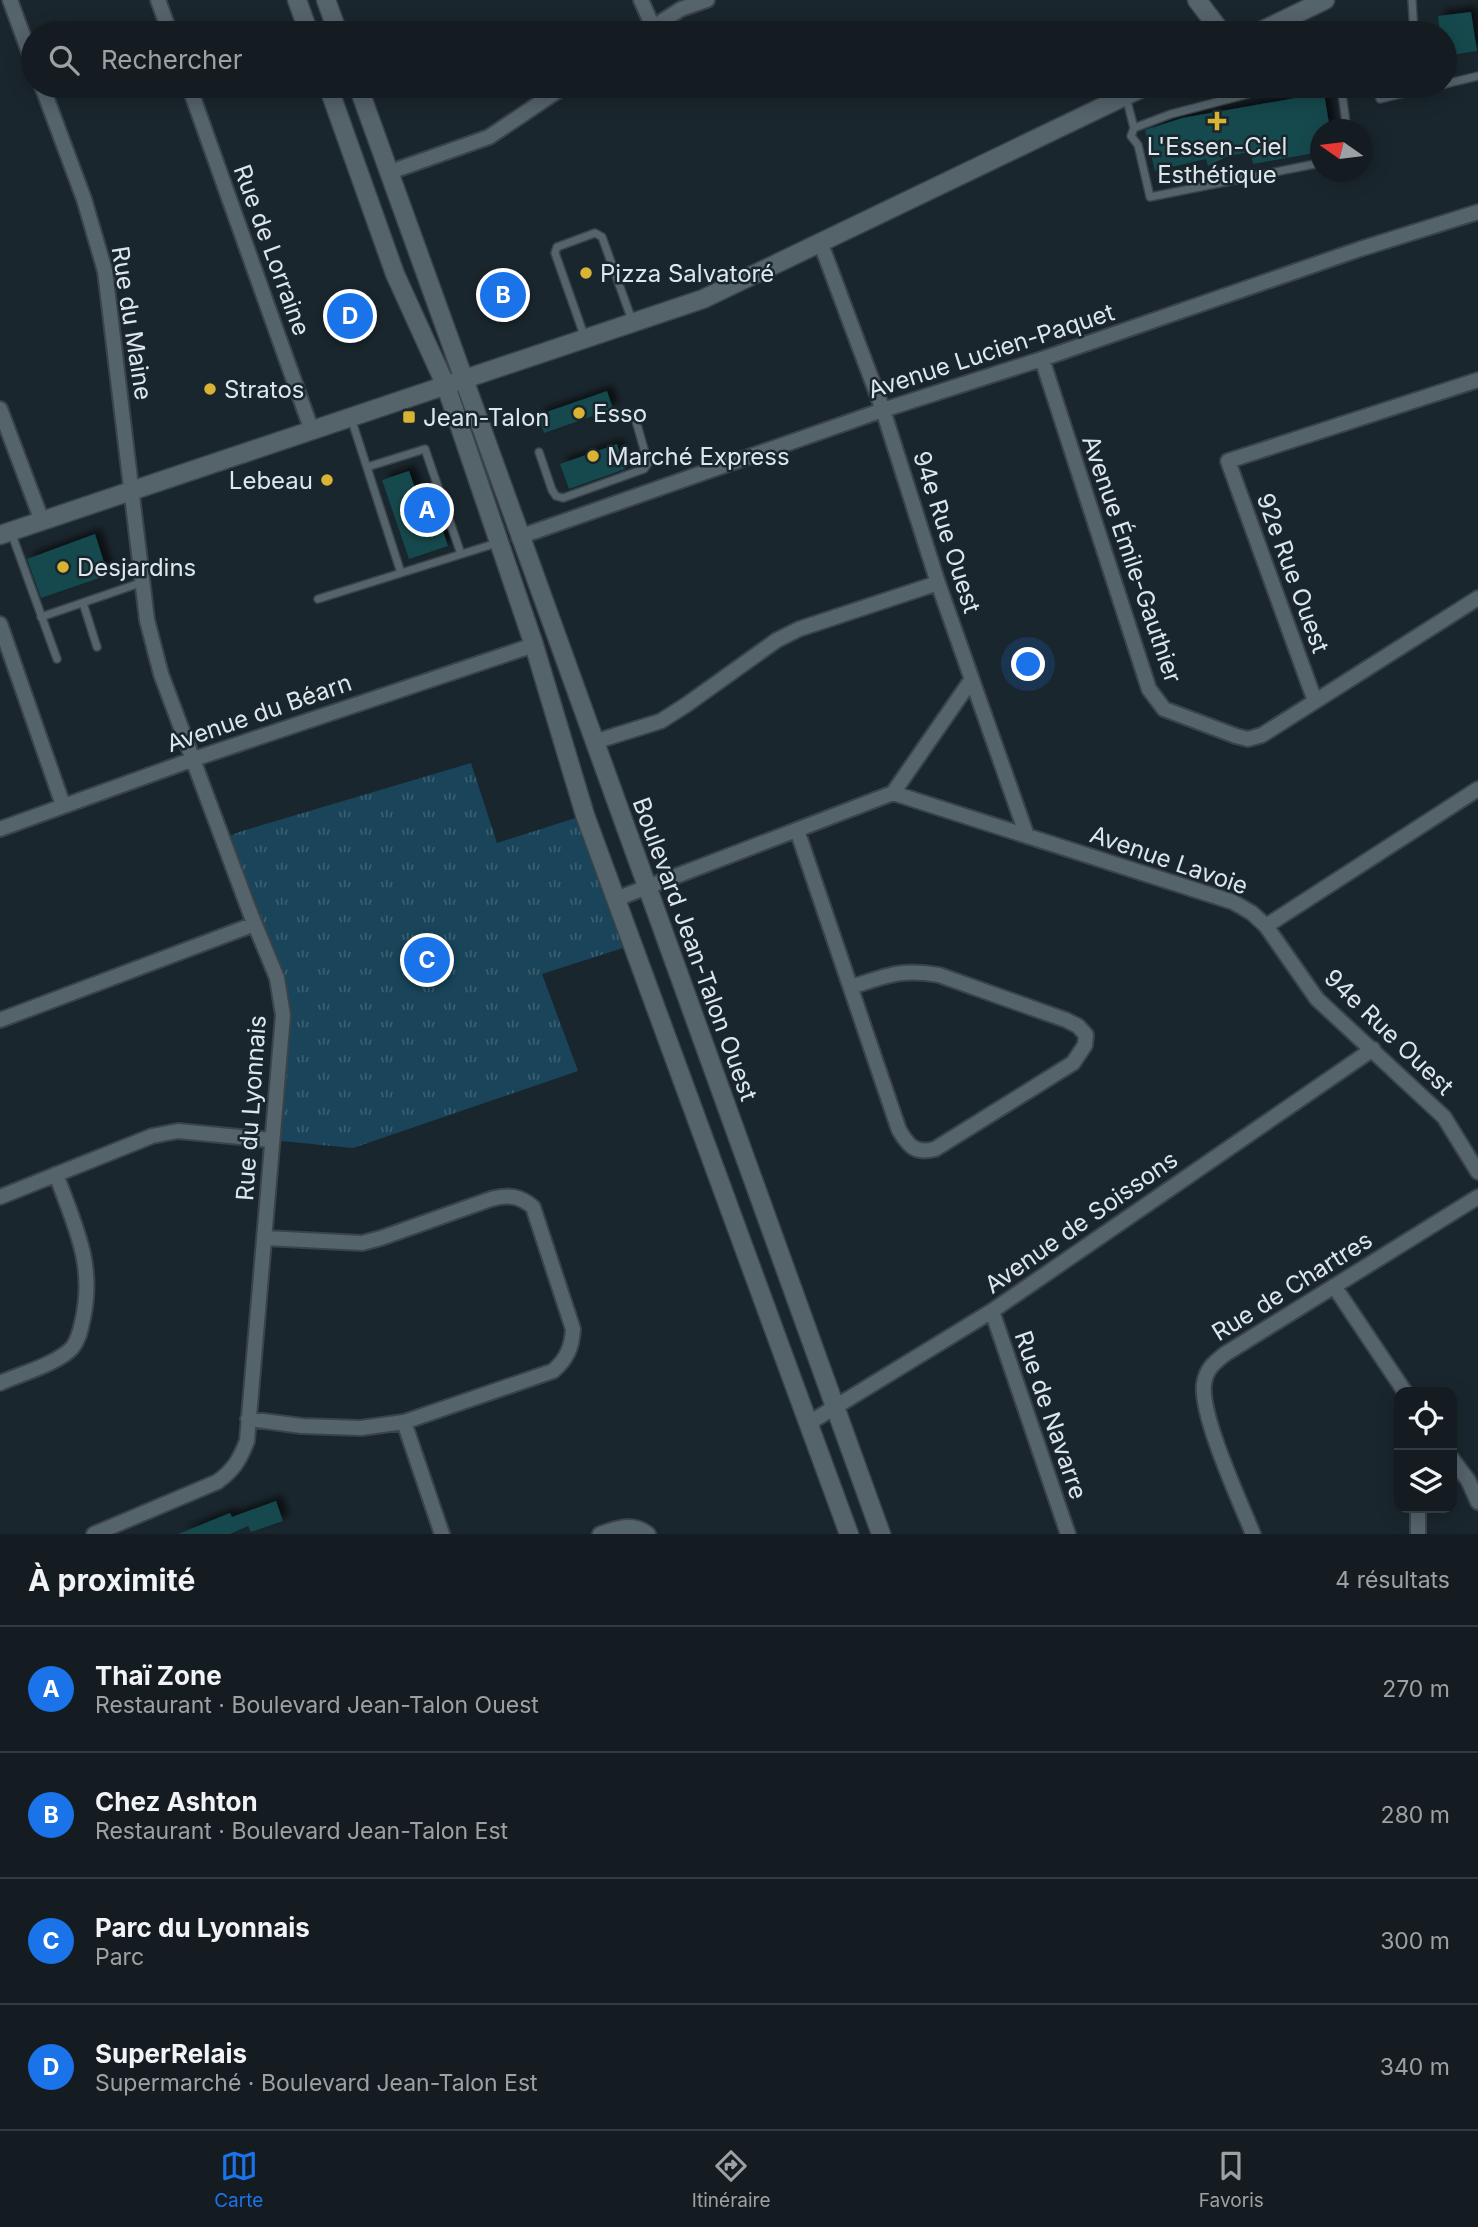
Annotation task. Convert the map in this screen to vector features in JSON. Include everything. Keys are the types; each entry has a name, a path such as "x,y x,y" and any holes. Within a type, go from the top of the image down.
{"street":[{"path":"10,0 21,30"},
{"path":"158,0 166,21"},
{"path":"297,0 305,21"},
{"path":"326,0 334,21"},
{"path":"641,0 646,21"},
{"path":"662,21 681,9 707,0"},
{"path":"1196,0 1213,21"},
{"path":"1299,21 1325,0"},
{"name":"Rue du Maine","path":"46,98 84,199 105,271 132,491"},
{"name":"Rue de Lorraine","path":"193,98 312,431"},
{"path":"332,98 395,274 454,383"},
{"path":"362,98 390,172 454,383 498,543 534,645 585,814 849,1534"},
{"path":"390,172 489,137 547,98"},
{"path":"5,533 703,299 1120,98"},
{"name":"Avenue Lucien-Paquet","path":"519,537 883,410 1042,359 1360,249 1478,212"},
{"name":"94e Rue Ouest","path":"821,244 883,410 938,583 1027,836"},
{"name":"Avenue Émile-Gauthier","path":"1042,359 1149,689 1164,709 1248,739 1262,734 1478,598"},
{"name":"92e Rue Ouest","path":"1315,701 1228,461 1478,380"},
{"name":"Boulevard Jean-Talon Ouest","path":"454,383 519,537 881,1534"},
{"path":"0,409 42,521"},
{"name":"Rue du Lyonnais","path":"94,1534 217,1482 231,1472 247,1441 283,1015 277,978 160,674 148,620 132,491"},
{"path":"594,743 661,721 777,640 938,583"},
{"path":"0,624 63,805"},
{"name":"Avenue du Béarn","path":"0,829 194,759 534,645"},
{"path":"616,899 893,793 972,679"},
{"name":"Avenue Lavoie","path":"893,793 1233,902 1252,913 1266,926 1478,789"},
{"path":"797,830 899,1130 906,1143 915,1150 925,1152 935,1149 1073,1063 1085,1045 1086,1035 1078,1026 1066,1020 939,975 902,971 851,987"},
{"path":"0,1020 255,924"},
{"name":"94e Rue Ouest","path":"1266,926 1317,999 1444,1117 1478,1172"},
{"name":"Avenue de Soissons","path":"809,1423 992,1311 1373,1049"},
{"path":"0,1196 152,1136 178,1131 271,1140"},
{"path":"0,1383 60,1357 72,1347 78,1337 85,1310 88,1274 84,1251 56,1174"},
{"path":"248,1419 302,1426 361,1428 404,1422 553,1371 564,1362 572,1342 572,1329 533,1207 525,1200 503,1196 362,1243 265,1238"},
{"name":"Rue de Chartres","path":"1253,1534 1209,1420 1204,1383 1210,1366 1225,1354 1478,1197"},
{"path":"1334,1286 1402,1387"},
{"name":"Rue de Navarre","path":"992,1311 1068,1534"},
{"path":"404,1422 442,1534"},
{"path":"1457,1466 1468,1480 1478,1502"},
{"path":"1418,1513 1418,1534"},
{"path":"600,1534 630,1526 640,1528 648,1534"}],"lane":[{"path":"1412,0 1413,21"},
{"path":"1457,81 1478,76"},
{"path":"1127,98 1134,128 1131,136 1138,145 1150,197 1310,165"},
{"path":"1134,128 1171,114 1229,98"},
{"path":"1342,98 1345,119"},
{"path":"585,340 555,253 557,247 595,233 602,237 633,323"},
{"path":"539,452 552,490 556,496 563,498 644,469 648,463 634,414"},
{"path":"351,418 401,573"},
{"path":"367,467 425,449 461,554"},
{"path":"5,533 57,659"},
{"path":"318,599 498,543"},
{"path":"41,617 143,582"},
{"path":"83,603 97,647"}],"green space":[{"path":"471,763 497,843 585,815 632,945 542,974 578,1071 353,1148 271,1140 283,1015 222,839"}],"building":[{"path":"1471,12 1477,51 1457,54 1457,21 1439,21 1438,16"},
{"path":"1296,98 1325,98 1328,119 1310,119 1310,154 1253,164 1251,152 1228,156 1208,166 1206,159 1155,171 1145,130 1182,118"},
{"path":"607,391 613,409 544,433 538,415"},
{"path":"617,444 625,469 569,489 560,464"},
{"path":"409,471 421,505 433,501 448,546 409,559 382,480"},
{"path":"95,534 108,575 41,598 27,559"},
{"path":"276,1501 283,1521 251,1532 248,1526 230,1534 178,1534 230,1513 232,1517"}],"place":[{"name":"L'Essen-Ciel Esthétique","path":"1217,121"},
{"name":"Pizza Salvatoré","path":"586,273"},
{"name":"Chez Ashton","path":"503,295"},
{"name":"SuperRelais","path":"350,316"},
{"name":"Stratos","path":"210,389"},
{"name":"Esso","path":"579,413"},
{"name":"Jean-Talon","path":"409,417"},
{"name":"Marché Express","path":"593,456"},
{"name":"Lebeau","path":"327,480"},
{"name":"Thaï Zone","path":"427,510"},
{"name":"Desjardins","path":"63,567"},
{"name":"Parc du Lyonnais","path":"427,960"}]}
